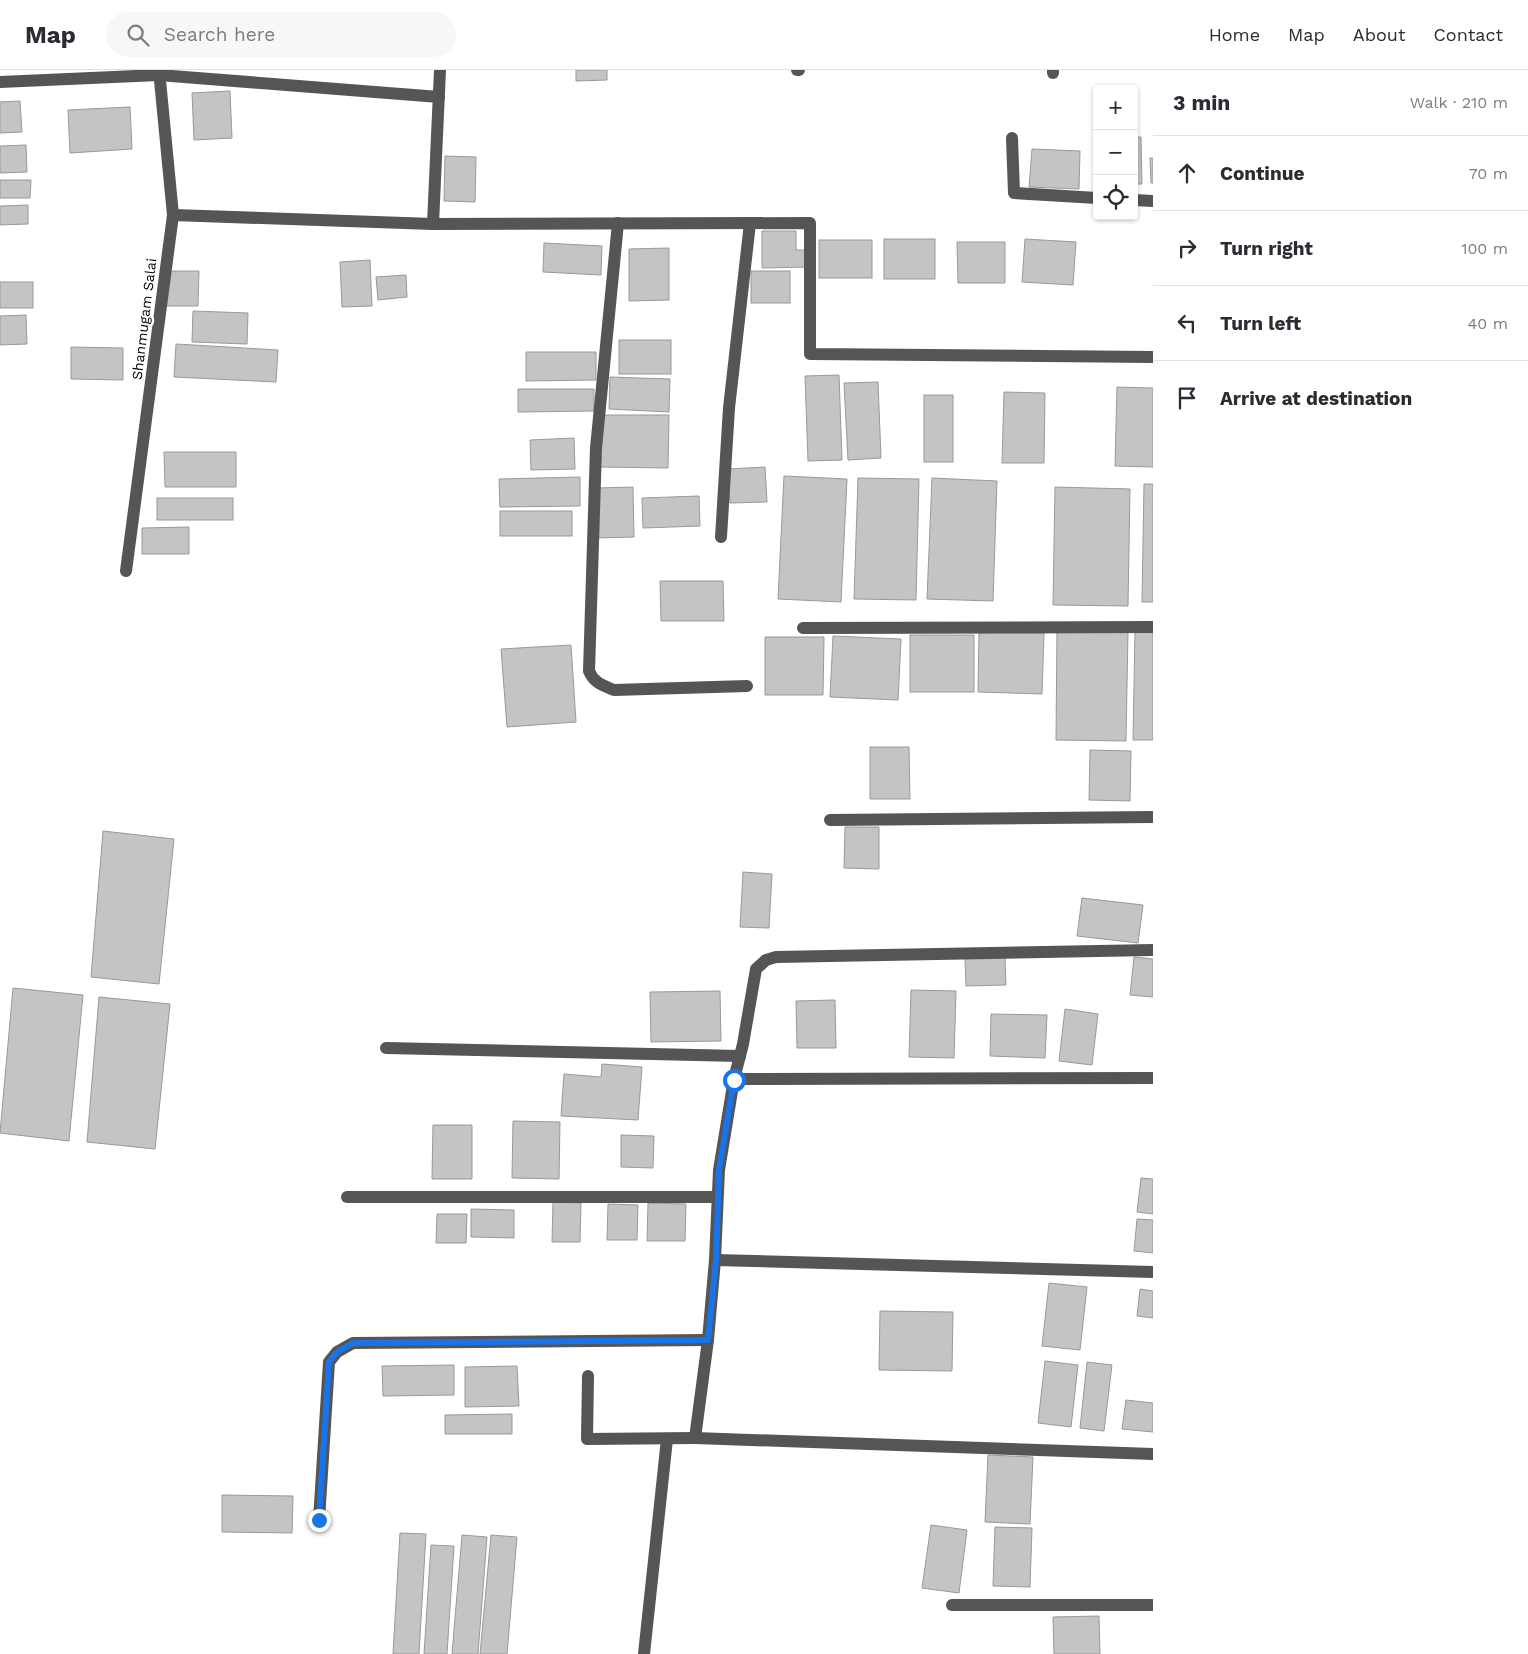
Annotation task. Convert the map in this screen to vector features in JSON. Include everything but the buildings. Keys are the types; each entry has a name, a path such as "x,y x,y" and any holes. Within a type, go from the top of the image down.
{"street":[{"path":"434,224 440,70"},
{"path":"0,82 159,72 439,97"},
{"name":"Shanmugam Salai","path":"126,571 172,215 159,72"},
{"path":"1012,138 1014,193 1093,198"},
{"path":"1138,200 1153,201"},
{"path":"172,215 434,224 810,222 810,354 1153,357"},
{"path":"618,223 596,448 589,671 592,678 598,684 614,690 747,686"},
{"path":"722,536 729,408 750,223"},
{"path":"803,628 1153,627"},
{"path":"830,820 1153,817"},
{"path":"695,1438 716,1260 719,1170 734,1080 756,969 766,960 776,957 1153,950"},
{"path":"386,1048 740,1056"},
{"path":"734,1080 1153,1078"},
{"path":"347,1197 717,1197"},
{"path":"716,1260 1153,1272"},
{"path":"319,1520 329,1362 337,1352 353,1343 708,1340"},
{"path":"588,1376 587,1439 695,1438 1153,1454"},
{"path":"644,1654 667,1439"},
{"path":"952,1605 1153,1606"}],"route":[{"path":"319,1520 329,1362 337,1352 353,1343 708,1340 716,1260 719,1170 734,1080"}]}
